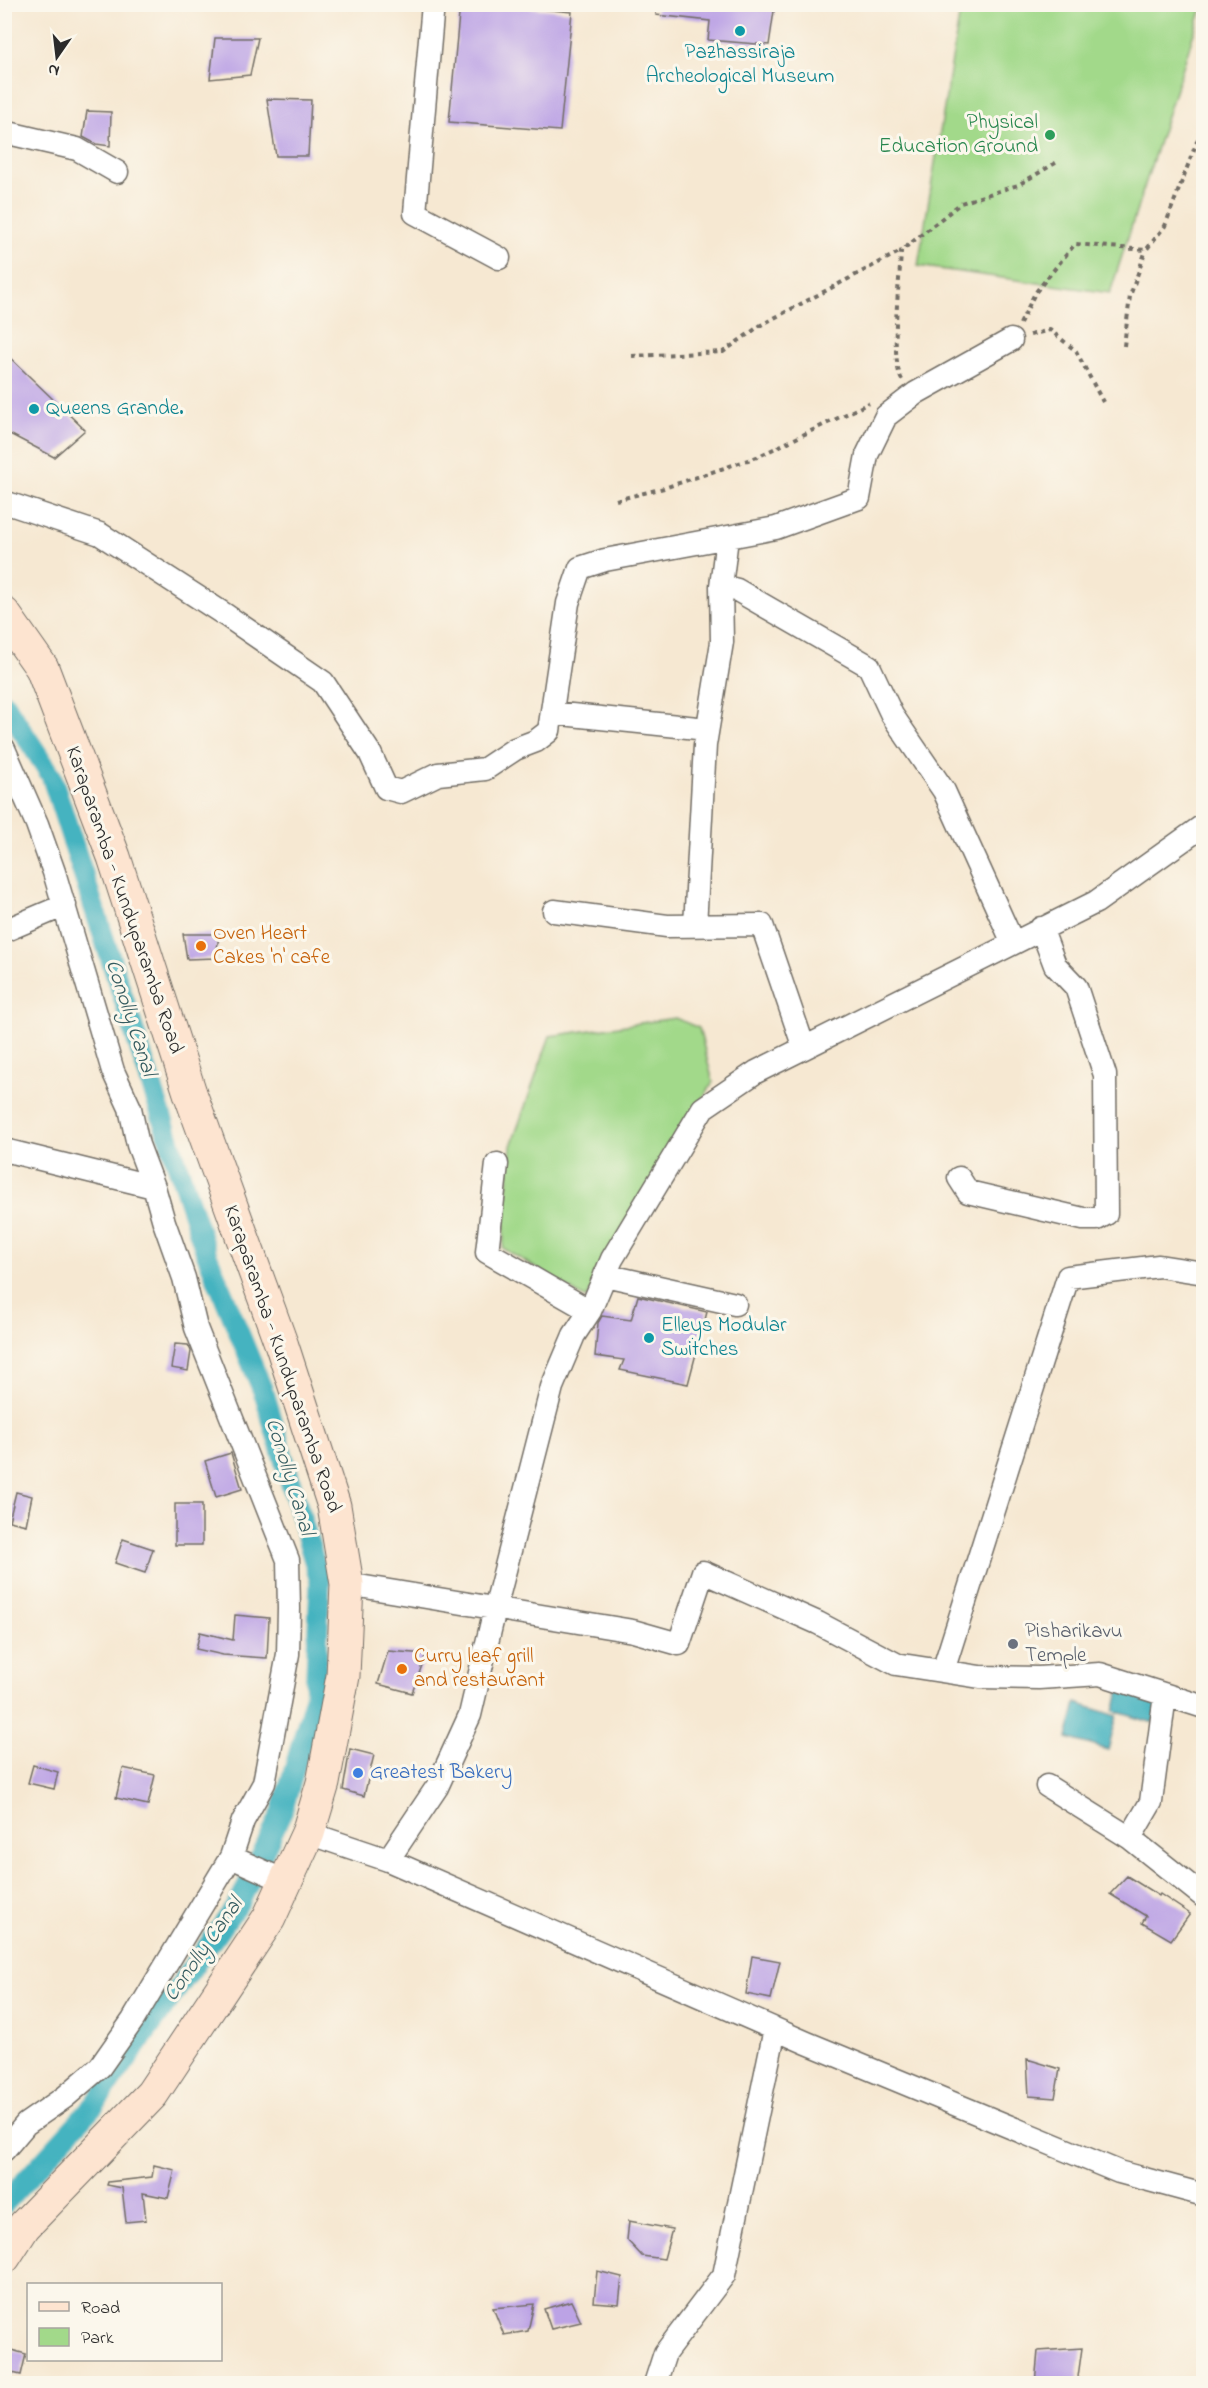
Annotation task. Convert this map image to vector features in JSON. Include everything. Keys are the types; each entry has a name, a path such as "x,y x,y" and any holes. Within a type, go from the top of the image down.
{"main road":[{"name":"Karaparamba - Kunduparamba Road","path":"4,614 42,668 114,857 190,1093 282,1346 334,1506 347,1584 343,1676 323,1783 308,1833 269,1918 152,2094 24,2226 4,2257"}],"street":[{"path":"433,4 415,213 500,258"},
{"path":"4,132 77,149 117,172"},
{"path":"4,502 100,534 227,616 323,682 370,753 386,788 401,792 438,774 485,769 515,749 536,741 549,731 568,603 580,568 605,560 776,528 860,498 867,455 886,416 916,393 1011,340"},
{"path":"695,926 704,756 722,642 722,586 727,538"},
{"path":"722,586 737,590 869,666 892,715 944,791 977,859 1013,943"},
{"path":"552,713 707,729"},
{"path":"4,749 37,824 65,905 113,1071 130,1108 138,1145 184,1278 196,1328 288,1560 288,1654 264,1783 243,1821 231,1857 139,2011 100,2067 65,2097 26,2124 4,2150"},
{"path":"388,1860 437,1787 470,1715 552,1387 574,1335 591,1311 612,1259 704,1108 756,1072 1096,902 1203,825"},
{"path":"4,931 65,905"},
{"path":"554,911 668,926 762,926 804,1048"},
{"path":"959,1178 968,1192 1083,1219 1097,1219 1106,1214 1105,1075 1076,987 1055,965 1041,928"},
{"path":"4,1150 154,1187"},
{"path":"497,1164 488,1252 591,1311"},
{"path":"944,1671 1068,1277 1159,1266 1203,1273"},
{"path":"605,1275 735,1304"},
{"path":"347,1584 633,1631 679,1644 703,1572 818,1623 896,1664 980,1677 1039,1678 1100,1674 1203,1707"},
{"path":"1130,1838 1151,1802 1165,1695"},
{"path":"1047,1786 1130,1838 1203,1898"},
{"path":"308,1833 388,1860 775,2029 1119,2172 1203,2195"},
{"path":"231,1857 285,1881"},
{"path":"655,2384 665,2354 724,2276 775,2029"}],"path":[{"path":"1124,346 1130,296 1146,250 1165,226 1199,136 1203,105"},
{"path":"632,356 723,352 761,325 901,251 961,203 1018,185 1059,161"},
{"path":"1011,340 1035,293 1075,244 1146,250"},
{"path":"901,251 896,352 898,373 904,385 916,393"},
{"path":"1011,340 1050,330 1076,351 1103,402"},
{"path":"616,500 664,488 757,456 873,401"}],"green space":[{"name":"Physical Education Ground","path":"961,5 1203,5 1110,293 918,266"},
{"path":"675,1018 699,1028 713,1082 586,1299 503,1248 511,1146 550,1036"}],"water":[{"path":"1121,1685 1160,1696 1154,1723 1114,1711"},
{"path":"1076,1703 1117,1716 1108,1750 1067,1738"}],"building":[{"path":"460,4 491,4 572,12 560,131 449,122"},
{"name":"Pazhassiraja Archeological Museum","path":"657,4 775,4 769,45 708,40 710,21 656,15"},
{"path":"215,38 258,38 250,75 210,79"},
{"path":"267,99 311,100 308,156 276,156"},
{"path":"87,111 111,112 110,146 96,144 83,137"},
{"name":"Queens Grande.","path":"4,352 85,430 54,457 4,431"},
{"name":"Oven Heart Cakes 'n' cafe","path":"183,934 219,934 216,958 187,959"},
{"name":"Elleys Modular Switches","path":"638,1296 707,1312 688,1384 620,1370 624,1360 595,1356 598,1323 602,1316 631,1320"},
{"path":"175,1344 188,1345 191,1351 188,1371 171,1368"},
{"path":"231,1453 242,1489 216,1497 205,1461"},
{"path":"16,1492 32,1496 26,1525 9,1521"},
{"path":"175,1504 202,1504 202,1545 175,1545"},
{"path":"123,1539 153,1549 145,1573 115,1563"},
{"path":"235,1615 269,1618 267,1658 223,1655 196,1649 200,1632 233,1640"},
{"name":"Curry leaf grill and restaurant","path":"388,1651 426,1654 412,1693 378,1684"},
{"name":"Greatest Bakery","path":"350,1749 374,1755 364,1796 343,1790"},
{"path":"33,1765 58,1772 54,1789 28,1783"},
{"path":"123,1768 155,1775 148,1805 116,1798"},
{"path":"1127,1876 1190,1914 1171,1940 1142,1923 1146,1916 1110,1894"},
{"path":"752,1956 780,1961 771,1999 746,1994"},
{"path":"1027,2059 1060,2069 1055,2098 1029,2096"},
{"path":"154,2165 175,2170 168,2198 143,2193 146,2220 126,2222 122,2188 107,2185 108,2182 152,2177"},
{"path":"629,2221 672,2229 664,2259 642,2256 627,2240"},
{"path":"597,2271 622,2277 619,2304 594,2302"},
{"path":"571,2301 581,2322 551,2329 544,2309"},
{"path":"534,2304 528,2331 504,2335 493,2308"},
{"path":"4,2348 26,2354 21,2375 4,2371"},
{"path":"1082,2348 1077,2384 1035,2384 1038,2351"}],"waterway":[{"name":"Conolly Canal","path":"4,703 51,775 205,1250 265,1396 320,1581 315,1697 282,1812 240,1901 95,2104 4,2204"}],"place":[{"name":"Pazhassiraja Archeological Museum","path":"740,31"},
{"name":"Physical Education Ground","path":"1050,135"},
{"name":"Queens Grande.","path":"34,409"},
{"name":"Oven Heart Cakes 'n' cafe","path":"201,946"},
{"name":"Elleys Modular Switches","path":"649,1338"},
{"name":"Pisharikavu Temple","path":"1013,1644"},
{"name":"Curry leaf grill and restaurant","path":"402,1669"},
{"name":"Greatest Bakery","path":"358,1773"}]}
